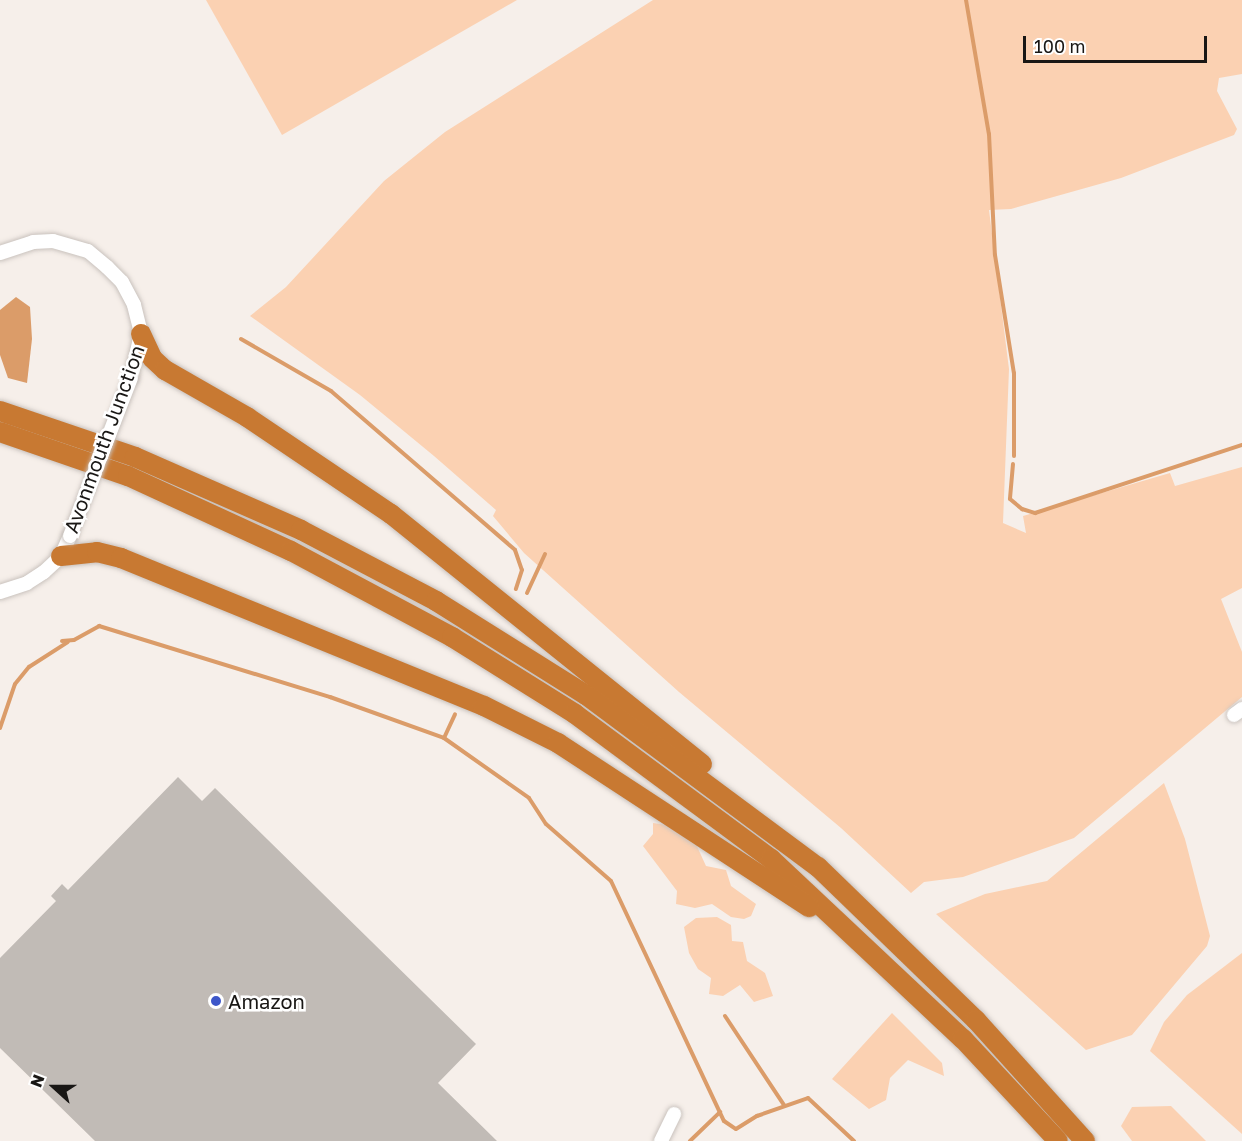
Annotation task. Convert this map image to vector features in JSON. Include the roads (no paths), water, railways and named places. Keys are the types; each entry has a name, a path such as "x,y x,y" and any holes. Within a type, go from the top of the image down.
{"highway":[{"path":"141,334 152,358 165,370 247,417 391,514 770,818 976,1020 1085,1141"},
{"path":"0,411 135,458 302,530 436,601 586,695 818,867"},
{"path":"0,432 138,481 291,551 452,637 575,714 771,859 963,1038 1058,1141"},
{"path":"61,556 97,552 121,558 484,706 558,743 857,939"}],"street":[{"name":"Avonmouth Junction","path":"0,253 33,242 53,241 88,251 122,282 134,305 141,334 131,378 61,556 27,583 0,592"},
{"path":"661,1141 674,1114"}],"waterway":[{"path":"966,0 989,134 995,255 1014,373 1014,456"},
{"path":"241,339 331,391 515,550 522,570 516,589"},
{"path":"1013,464 1010,499 1022,509 1035,513 1242,445"},
{"path":"527,593 545,554"},
{"path":"62,641 74,640 99,626 330,697 444,738 529,798 546,824 611,881 724,1121 736,1129 757,1116 808,1098 854,1141"},
{"path":"0,728 15,684 29,667 68,642"},
{"path":"444,738 455,714"},
{"path":"725,1016 784,1105"},
{"path":"690,1141 720,1112"}],"place":[{"name":"Amazon","path":"216,1001"}]}
